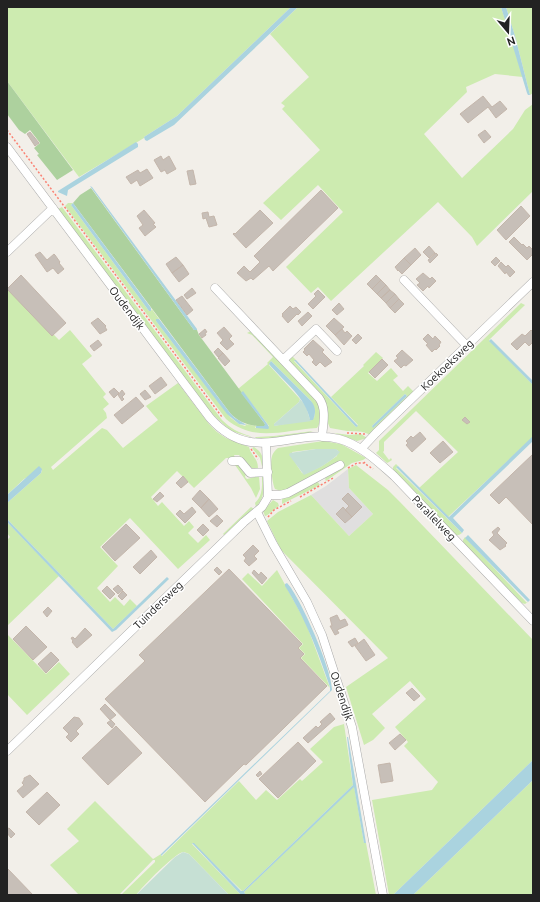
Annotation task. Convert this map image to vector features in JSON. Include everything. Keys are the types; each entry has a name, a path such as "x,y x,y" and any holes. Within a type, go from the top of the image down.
{"street":[{"name":"Oudendijk","path":"7,147 210,418 218,427 228,434 243,441 266,443"},
{"path":"7,252 53,208"},
{"path":"404,280 467,346"},
{"name":"Koekoeksweg","path":"361,449 533,282"},
{"path":"215,288 322,403 324,411 322,437"},
{"path":"283,360 316,329 337,351"},
{"name":"Parallelweg","path":"266,443 322,437 339,439 361,449 394,476 533,621"},
{"path":"266,443 264,472 269,495 280,495 288,492 340,465"},
{"path":"232,461 240,462 250,473 264,472"},
{"name":"Tuindersweg","path":"7,751 238,527 257,512 266,502 269,495"},
{"name":"Oudendijk","path":"257,512 312,613 324,642 352,728 384,895"}],"path":[{"name":"Oudendijk","path":"7,130 223,418"},
{"path":"251,442 252,452 259,461 264,472"}],"shaded area":[{"path":"348,469 349,488 373,514 349,536 311,495 326,486"}],"green space":[{"path":"7,7 291,7 177,116 144,138 79,177 7,81"},
{"path":"298,7 501,7 523,77 495,74 466,87 467,92 424,134 462,178 513,129 525,110 533,104 533,191 477,246 472,237 438,202 331,301 318,287 311,293 286,267 343,212 318,185 281,220 263,203 320,150 282,109 285,106 281,103 309,77 270,34"},
{"path":"506,7 533,7 533,93 530,95 515,36"},
{"path":"7,81 73,170 57,180 37,155 39,154 34,148 40,143 30,130 25,134 19,130 7,114"},
{"path":"91,188 194,330 197,330 199,335 265,426 246,424 230,413 73,203 80,195"},
{"path":"68,203 73,203 71,205 149,311 152,310 151,308 159,319 156,321 231,418 239,424 245,426 245,424 256,426 255,428 269,426 243,392 241,393 238,389 268,364 267,363 273,357 252,335 247,333 251,331 316,398 321,413 317,428 259,433 248,431 226,419 65,206","holes":["271,361 311,401 315,412 314,418 274,426 274,424 299,402 300,399 269,365"]},
{"path":"62,207 222,420 235,430 251,437 231,431 212,414 58,209"},
{"path":"7,287 59,340 70,330 92,356 82,364 106,394 103,397 109,404 103,409 107,418 51,467 53,470 102,428 107,430 123,448 158,420 146,406 178,383 209,424 226,438 249,447 258,465 258,468 251,468 239,455 234,455 235,458 226,458 194,488 177,471 151,497 158,506 162,502 184,526 189,521 194,527 188,533 198,543 206,535 210,540 178,569 130,518 100,547 118,566 97,588 110,602 115,597 124,606 130,599 137,606 113,629 7,519 7,503 41,473 42,470 24,479 7,495"},
{"path":"521,303 525,305 489,340 533,385 533,437 448,517 419,488 458,452 416,411 384,442 383,452 389,460 391,458 392,460 387,463 376,453 379,450 379,441"},
{"path":"376,352 383,358 368,373 377,381 391,368 398,376 393,380 403,391 408,386 414,392 370,435 362,432 330,428 327,421 327,412 288,364 289,359 292,356 296,360 294,361 356,427 358,425 331,397 364,366 363,365","holes":["405,394 407,396 372,427"]},
{"path":"300,399 306,406 310,420 312,421 274,426 274,424 299,402"},
{"path":"313,431 272,439 255,438 256,437"},
{"path":"334,433 349,435 361,434 367,438 357,441"},
{"path":"323,441 341,444 366,458 352,463 326,481 325,479 327,476 281,491 275,489 271,468 272,456 278,448","holes":["316,449 338,450 337,456 322,466 305,474 302,473 296,464 292,452"]},
{"path":"254,447 262,455 264,465 262,466 260,458 252,448"},
{"path":"316,449 336,449 340,452 328,462 304,475 289,455 290,453"},
{"path":"396,464 398,466 396,468 462,533 456,535 393,470 393,467"},
{"path":"235,465 240,465 246,474 245,477 247,479 259,476 260,489 256,498 251,488"},
{"path":"356,465 388,490 533,640 533,760 393,895 389,895 372,800 432,790 438,782 404,746 408,742 395,727 426,699 410,681 372,714 385,728 373,740 364,745 346,687 388,658 281,550 267,521 278,512 311,495 349,536 373,514 349,488 348,469"},
{"path":"262,476 264,476 263,493 259,504 256,507 255,503 262,491"},
{"path":"317,481 320,485 282,504 282,499"},
{"path":"273,500 278,503 279,506 265,516 263,511"},
{"path":"251,507 254,509 224,535 223,534"},
{"path":"7,522 59,576 7,626 7,540 10,537 7,533"},
{"path":"465,537 527,603 522,603 463,543"},
{"path":"277,570 306,623 330,688 301,658 305,654 299,648 303,644 242,579 248,573 262,586"},
{"path":"7,634 46,674 59,662 70,674 27,715 7,694"},
{"path":"344,724 353,785 243,891 193,843 192,844 241,895 229,895 189,854 184,852 166,864 136,895 122,894 155,862 155,860 153,860 119,895 79,895 50,865 79,841 67,829 95,801 153,859 161,854 162,856 239,781 256,800 266,790 277,800 300,779 302,781 323,762 310,749 334,727"},
{"path":"533,780 533,895 413,895"},
{"path":"354,786 364,843 366,843 376,895 246,895 244,892"},
{"path":"183,852 189,854 229,895 136,895 175,857"}],"water":[{"path":"291,7 298,7 174,125 147,141 145,140 144,137 177,116"},
{"path":"501,7 506,7 530,95 527,93"},
{"path":"136,142 138,147 68,190 67,196 58,192 58,191"},
{"path":"90,186 92,187 197,330 194,330"},
{"path":"73,203 151,308 151,311 149,311 71,205"},
{"path":"156,319 159,319 230,413 246,425 239,424 227,414"},
{"path":"491,339 533,381 533,385 489,341"},
{"path":"294,360 296,360 358,426 356,427"},
{"path":"271,361 313,403 315,415 313,420 310,420 308,412 299,397 269,364"},
{"path":"243,391 268,425 268,429 256,428 256,426 264,426 265,424 241,393"},
{"path":"405,394 407,396 373,428 372,426"},
{"path":"533,436 533,441 453,518 464,530 462,533 396,467 398,466 449,517"},
{"path":"39,466 42,469 41,473 7,503 7,495"},
{"path":"7,519 113,629 167,577 169,579 116,630 112,632 7,522"},
{"path":"468,535 530,600 528,602 465,538"},
{"path":"287,583 300,603 315,635 327,668 332,690 161,856 161,854 330,691 330,687 316,647 285,586"},
{"path":"347,737 366,843 364,843 354,787 244,892 246,895 241,895 192,843 194,843 241,891 243,891 353,785"},
{"path":"533,760 533,780 413,895 393,895"}],"building":[{"path":"483,96 492,107 500,101 507,109 496,118 488,107 468,123 460,114"},
{"path":"485,130 491,137 484,143 478,135"},
{"path":"30,132 39,143 35,146 27,134"},
{"path":"161,156 163,160 169,156 176,169 167,174 165,170 161,172 154,160"},
{"path":"147,169 153,178 140,186 137,180 131,184 126,177 138,170 140,173"},
{"path":"193,170 196,184 190,185 187,171"},
{"path":"321,190 338,208 273,271 269,266 253,280 251,278 246,281 237,273 244,266 250,272 260,262 254,256"},
{"path":"521,206 530,216 506,240 497,230"},
{"path":"144,210 155,223 153,224 156,227 145,236 139,228 143,225 137,216"},
{"path":"260,210 273,223 246,248 233,234 235,234"},
{"path":"208,212 209,217 214,216 217,225 209,227 206,218 203,219 202,213"},
{"path":"514,237 522,245 523,244 527,248 529,246 533,250 533,254 527,260 509,242"},
{"path":"429,246 435,253 429,258 423,252"},
{"path":"415,248 421,255 411,265 404,258"},
{"path":"40,252 47,260 54,254 64,269 58,274 53,268 47,272 35,255"},
{"path":"436,253 438,255 430,263 428,260"},
{"path":"176,257 183,265 172,273 166,264"},
{"path":"496,257 500,261 495,266 491,262"},
{"path":"404,258 411,265 402,274 395,267"},
{"path":"501,262 506,267 508,265 515,272 510,277 498,266"},
{"path":"183,265 189,274 179,282 172,273"},
{"path":"423,273 430,279 432,277 436,281 429,288 428,286 423,291 417,285 420,283 416,279"},
{"path":"21,275 66,323 52,336 7,289"},
{"path":"376,275 381,280 372,289 367,284"},
{"path":"381,280 386,285 377,294 372,289"},
{"path":"386,285 390,290 381,298 377,294"},
{"path":"192,288 196,293 187,299 184,295"},
{"path":"318,290 325,297 313,309 308,304 316,296 314,294"},
{"path":"390,290 395,294 386,303 381,298"},
{"path":"395,294 399,299 390,308 386,303"},
{"path":"182,296 193,310 187,315 176,300"},
{"path":"399,299 404,304 395,313 390,308"},
{"path":"339,303 344,309 337,315 332,310"},
{"path":"290,306 293,309 296,307 301,312 288,323 282,314"},
{"path":"308,312 312,316 302,326 298,321"},
{"path":"98,318 106,326 105,327 107,330 100,334 91,323"},
{"path":"334,318 344,327 335,335 326,326"},
{"path":"224,327 232,336 229,339 234,344 227,350 220,343 223,340 217,333"},
{"path":"205,329 207,332 205,333 206,335 202,338 199,334"},
{"path":"342,329 345,333 347,331 352,336 344,345 335,335"},
{"path":"531,330 533,332 533,342 529,346 525,342 517,350 511,344 522,334 525,336"},
{"path":"358,334 362,338 356,344 352,340"},
{"path":"428,334 433,339 435,336 441,342 439,345 440,346 432,352 426,345 428,344 423,339"},
{"path":"98,340 102,345 94,351 90,346"},
{"path":"313,340 324,350 322,352 332,362 325,367 320,362 316,366 312,362 314,360 309,354 307,356 303,352"},
{"path":"218,348 223,353 218,357 214,352"},
{"path":"402,350 413,360 401,368 394,361 398,358 396,356"},
{"path":"223,353 230,361 225,366 218,358"},
{"path":"382,359 388,365 375,378 369,372"},
{"path":"161,377 167,385 155,394 149,386"},
{"path":"114,388 119,393 114,398 109,392"},
{"path":"122,390 125,394 122,397 124,399 122,401 118,395"},
{"path":"145,390 151,397 145,400 140,394"},
{"path":"136,397 144,406 122,424 114,415"},
{"path":"465,417 470,422 467,424 462,420"},
{"path":"420,432 426,439 412,452 406,445 408,443 406,441 411,436 413,438"},
{"path":"443,441 453,452 440,463 430,453"},
{"path":"533,454 533,525 506,497 499,504 490,495"},
{"path":"183,476 188,482 181,488 176,483"},
{"path":"200,490 209,499 201,508 192,499"},
{"path":"160,492 164,496 157,502 153,499"},
{"path":"348,493 362,507 352,517 345,510 349,506 342,499"},
{"path":"209,499 218,509 209,517 201,508"},
{"path":"192,507 196,512 185,523 176,514 180,510 184,514"},
{"path":"343,507 352,517 345,523 336,514"},
{"path":"217,515 223,521 217,527 210,521"},
{"path":"126,524 140,538 115,561 102,547"},
{"path":"203,524 209,530 203,536 197,530"},
{"path":"498,527 500,529 497,533 507,543 505,545 506,546 500,550 489,540 494,535 492,532"},
{"path":"253,545 259,551 254,556 257,559 249,566 244,561 246,558 243,555"},
{"path":"151,550 157,557 140,574 133,567"},
{"path":"217,567 222,572 219,575 214,570"},
{"path":"229,569 302,644 298,648 304,654 300,658 327,686 246,765 244,764 205,802 105,699 145,661 139,655"},
{"path":"254,570 259,575 261,572 267,578 262,584 252,573"},
{"path":"118,585 123,590 118,594 113,589"},
{"path":"107,586 115,594 110,599 102,591"},
{"path":"123,591 127,595 122,600 118,596"},
{"path":"48,607 52,611 47,617 43,612"},
{"path":"337,615 340,621 345,619 348,625 337,630 339,633 335,635 330,626 332,626 330,618"},
{"path":"26,626 47,647 33,660 13,639"},
{"path":"85,628 92,635 77,648 72,642 73,641 71,638 73,637 75,639"},
{"path":"355,638 358,643 352,647 348,642"},
{"path":"364,639 375,655 366,661 355,646"},
{"path":"51,652 59,660 46,673 38,664"},
{"path":"412,688 420,696 414,701 406,693"},
{"path":"105,704 116,715 110,720 100,709"},
{"path":"330,713 335,719 308,743 303,738 316,726 318,728 322,724 320,722"},
{"path":"74,717 79,718 83,724 76,731 79,734 71,742 66,737 69,734 63,728"},
{"path":"111,720 115,724 112,728 107,723"},
{"path":"116,726 142,753 108,785 82,758"},
{"path":"400,734 406,740 395,750 389,743"},
{"path":"298,742 316,761 278,798 259,779"},
{"path":"390,763 393,781 381,783 378,765"},
{"path":"260,771 262,774 258,777 256,775"},
{"path":"30,775 39,784 23,798 17,791 24,785 22,783 24,778"},
{"path":"47,792 60,805 39,825 26,812"},
{"path":"9,828 15,834 11,838 7,833 7,829"},
{"path":"7,868 33,895 7,895"}]}
